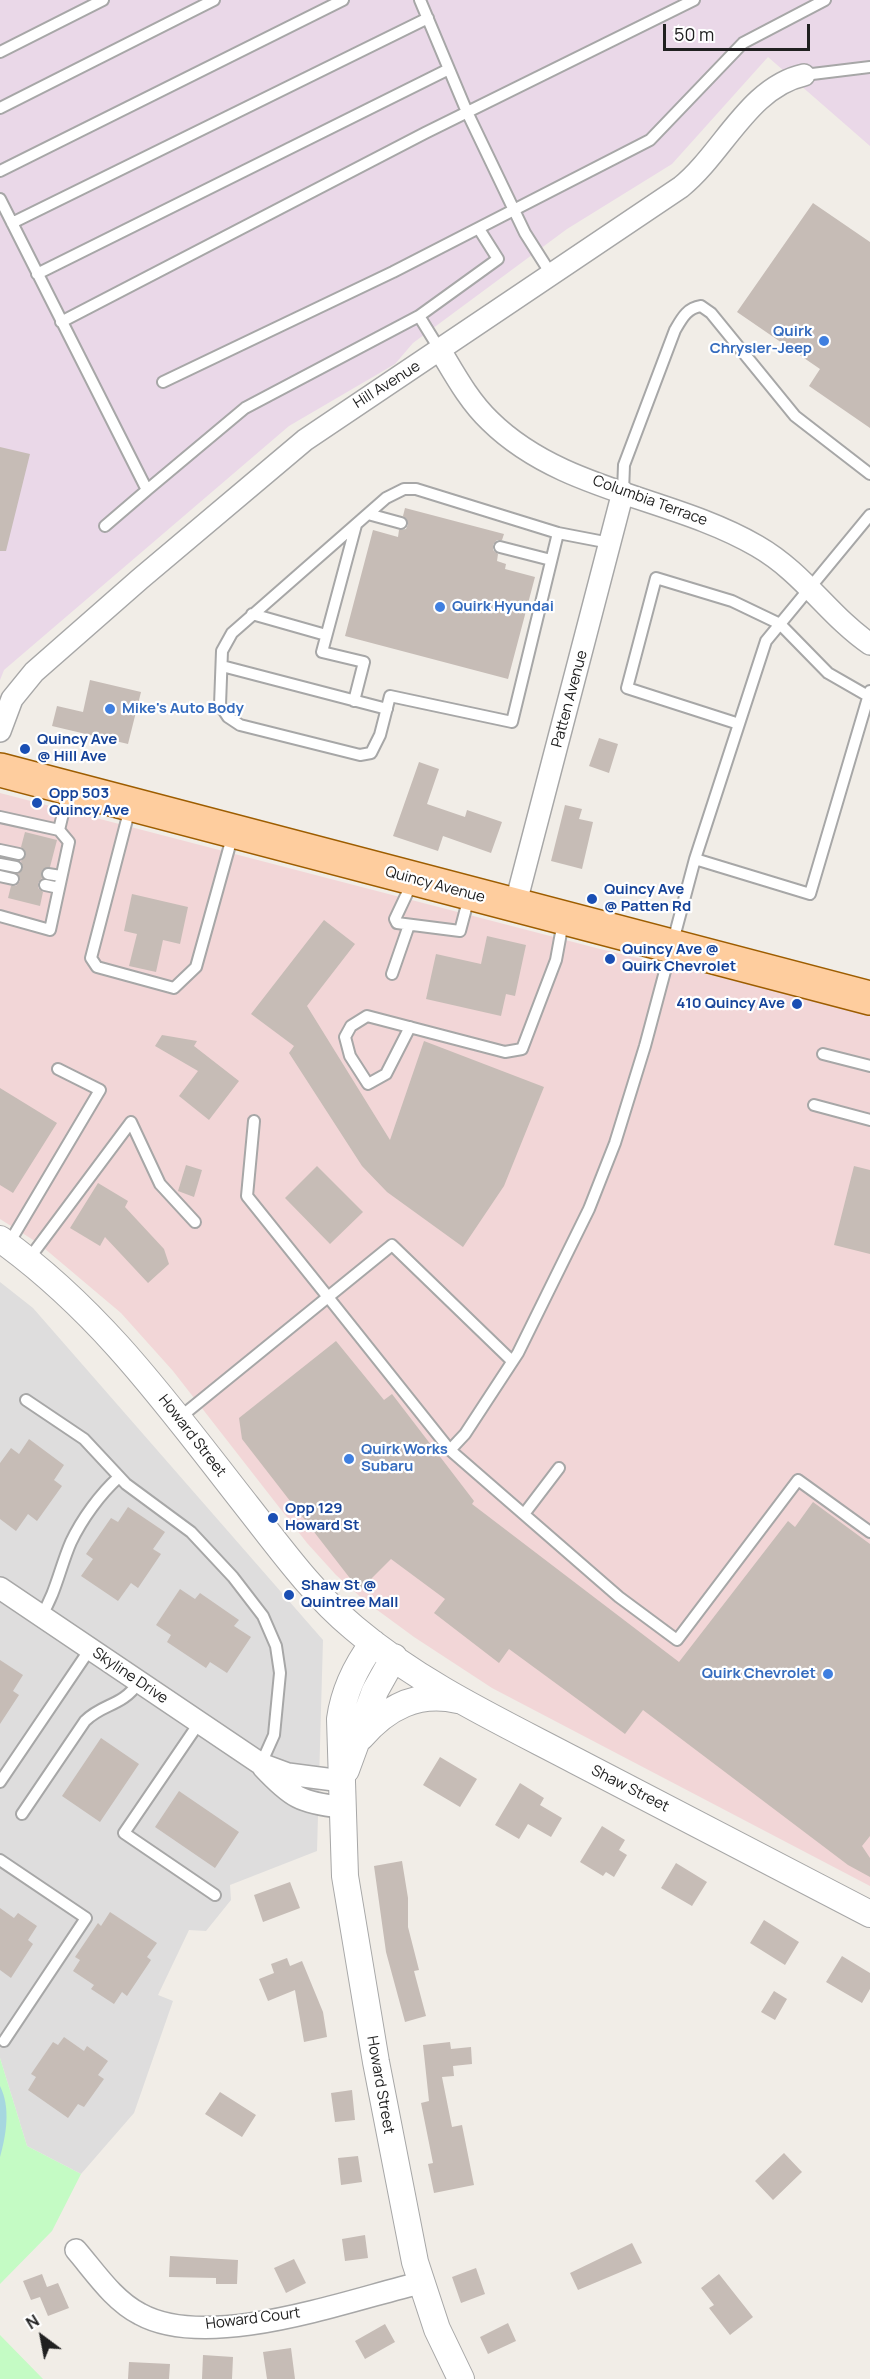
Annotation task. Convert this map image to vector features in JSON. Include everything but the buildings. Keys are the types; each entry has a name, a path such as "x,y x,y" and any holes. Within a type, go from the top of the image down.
{"main road":[{"name":"Quincy Avenue","path":"0,770 870,998"}],"street":[{"name":"Hill Avenue","path":"0,731 8,708 26,680 140,579 305,441 342,413 440,350 686,183 712,158 760,97 781,81 804,75"},
{"name":"Columbia Terrace","path":"440,350 478,409 513,441 552,464 623,492 705,520 734,533 779,560 811,586 849,627 870,645"},
{"name":"Patten Avenue","path":"515,906 623,492"},
{"name":"Howard Street","path":"12,1248 101,1325 297,1568 339,1614 383,1650"},
{"name":"Skyline Drive","path":"0,1588 261,1764 283,1788 299,1799 342,1794"},
{"name":"Howard Street","path":"342,1794 356,1744 375,1691 383,1650"},
{"name":"Howard Street","path":"383,1650 358,1666 344,1697 339,1729 345,1876 351,1923 408,2232 420,2283 437,2328 461,2379"},
{"name":"Shaw Street","path":"383,1650 464,1701 870,1914"},
{"path":"356,1744 375,1723 395,1708 410,1701 438,1696 464,1701"},
{"name":"Howard Court","path":"76,2250 113,2293 131,2308 149,2319 188,2326 228,2325 281,2318 420,2283"}],"lane":[{"path":"0,52 103,0"},
{"path":"0,108 214,0"},
{"path":"0,171 344,0"},
{"path":"420,0 467,112 530,243 551,274"},
{"path":"60,322 467,112 694,0"},
{"path":"163,382 479,229 650,140 743,43 825,0"},
{"path":"12,223 428,18"},
{"path":"804,75 870,67"},
{"path":"37,274 449,69"},
{"path":"0,199 60,322 147,490"},
{"path":"105,526 245,408 419,316 498,259 479,229"},
{"path":"623,492 624,465 675,330 684,315 693,307 701,306 711,313 795,416 870,474"},
{"path":"419,316 440,350"},
{"path":"558,532 512,722 390,696 380,735 371,753 360,755 240,725 228,717 220,705 222,651 232,633 386,498 404,489 416,489 558,532 610,543"},
{"path":"368,514 401,524"},
{"path":"450,1450 465,1434 512,1361 564,1264 615,1143 645,1046 670,945 695,859 766,641 870,515"},
{"path":"354,701 364,662 322,652 356,524"},
{"path":"500,547 551,560"},
{"path":"695,859 810,894 869,693 828,672 780,624 732,601 656,578 627,688 739,724"},
{"path":"252,614 326,635"},
{"path":"222,666 387,710"},
{"path":"59,830 68,788"},
{"path":"130,805 91,957 97,967 174,988 196,967 234,832"},
{"path":"0,818 59,830 69,842 50,930 0,916"},
{"path":"0,850 19,854"},
{"path":"52,861 64,863"},
{"path":"0,864 16,867"},
{"path":"48,874 62,876"},
{"path":"0,876 13,879"},
{"path":"414,880 395,919 397,923 460,931 470,894"},
{"path":"45,885 59,888"},
{"path":"410,1027 386,1074 369,1084 350,1056 345,1037 351,1026 367,1016 410,1027 505,1052 522,1049 556,960 564,918"},
{"path":"392,974 409,925"},
{"path":"823,1054 870,1066"},
{"path":"12,1248 100,1090 58,1070"},
{"path":"814,1105 870,1120"},
{"path":"254,1121 247,1196 450,1450 619,1597 677,1640 798,1480 870,1532"},
{"path":"12,1248 131,1122 160,1184 195,1222"},
{"path":"178,1419 392,1245 512,1361"},
{"path":"26,1400 84,1439 119,1477 202,1542 239,1584 268,1626 276,1646 280,1673 274,1735 261,1764"},
{"path":"524,1514 559,1468"},
{"path":"41,1616 55,1591 75,1534 102,1495 119,1477"},
{"path":"0,1782 90,1649"},
{"path":"22,1814 86,1721 95,1713 127,1697 139,1682"},
{"path":"199,1723 124,1833 215,1895"},
{"path":"0,1860 86,1918 4,2041"}],"shaded area":[{"path":"0,0 870,0 870,146 768,57 672,164 567,229 413,343 395,364 289,426 4,670 0,680"},
{"path":"0,793 600,949 870,1013 870,1886 492,1688 414,1637 365,1601 336,1575 307,1543 173,1371 121,1313 38,1243 0,1219"},
{"path":"0,1282 33,1308 323,1640 317,1851 230,1885 231,1900 206,1931 189,1930 158,1995 173,2001 134,2113 81,2174 27,2146 0,2058"}],"green space":[{"path":"0,2058 27,2146 81,2174 52,2231 0,2284"},
{"path":"0,2335 43,2379 0,2379"}],"water":[{"path":"0,2086 5,2103 6,2131 0,2157"}],"place":[{"name":"Quirk Chrysler-Jeep","path":"824,341"},
{"name":"Quirk Hyundai","path":"440,607"},
{"name":"Mike's Auto Body","path":"110,709"},
{"name":"Quincy Ave @ Hill Ave","path":"25,749"},
{"name":"Opp 503 Quincy Ave","path":"37,803"},
{"name":"Quincy Ave @ Patten Rd","path":"592,899"},
{"name":"Quincy Ave @ Quirk Chevrolet","path":"610,959"},
{"name":"410 Quincy Ave","path":"797,1004"},
{"name":"Quirk Works Subaru","path":"349,1459"},
{"name":"Opp 129 Howard St","path":"273,1518"},
{"name":"Shaw St @ Quintree Mall","path":"289,1595"},
{"name":"Quirk Chevrolet","path":"828,1674"}]}
